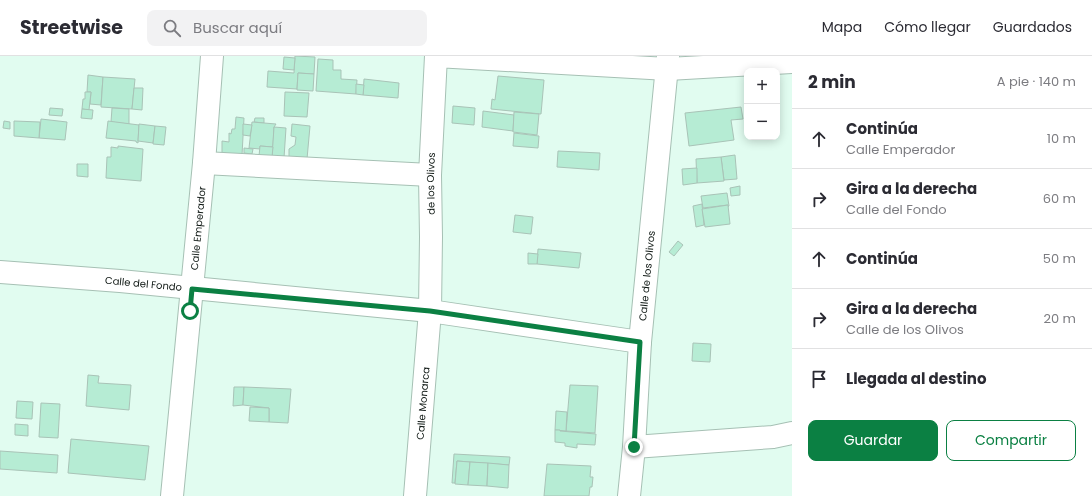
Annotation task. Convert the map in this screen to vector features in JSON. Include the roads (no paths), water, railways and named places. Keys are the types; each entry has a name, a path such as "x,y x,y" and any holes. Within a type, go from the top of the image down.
{"street":[{"name":"Calle Emperador","path":"172,496 204,163 212,56"},
{"path":"436,56 668,63 792,62"},
{"name":"de los Olivos","path":"430,311 430,175 436,56"},
{"name":"Calle de los Olivos","path":"630,496 640,342 668,63"},
{"path":"204,163 430,175"},
{"name":"Calle del Fondo","path":"0,272 120,281 430,311 640,342"},
{"name":"Calle Monarca","path":"415,496 430,311"},
{"path":"634,447 774,437 792,433"}]}
